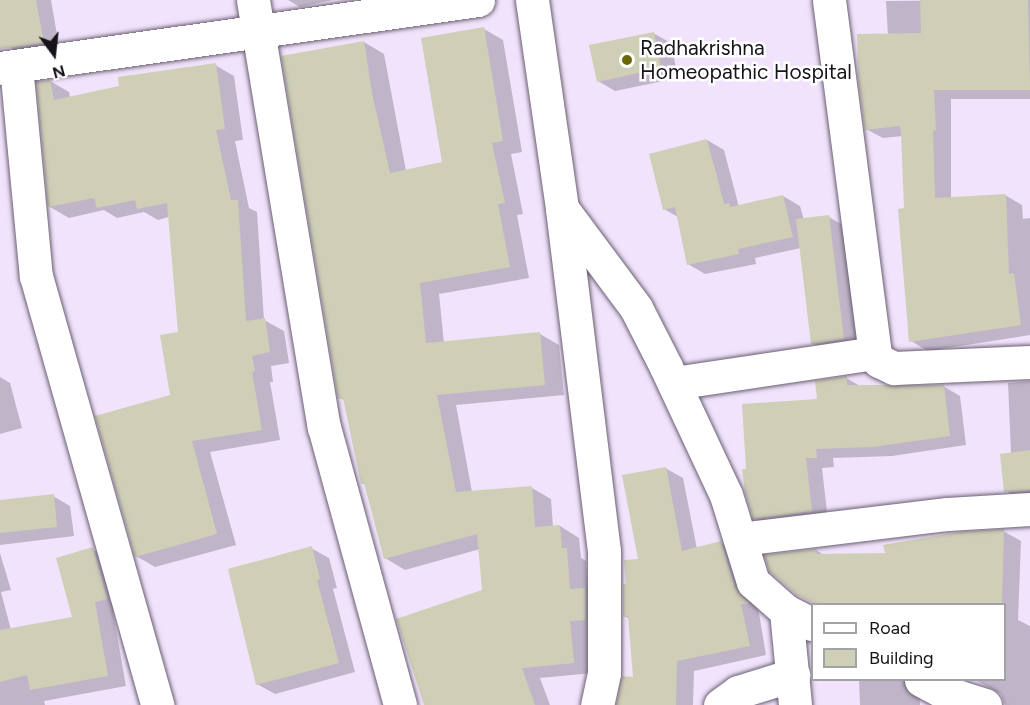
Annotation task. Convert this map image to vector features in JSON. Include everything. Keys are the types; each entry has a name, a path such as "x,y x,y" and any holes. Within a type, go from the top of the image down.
{"street":[{"path":"157,705 36,276 8,67 254,15 478,0"},
{"path":"532,0 562,209 604,551 604,673 597,705"},
{"path":"829,0 875,353 879,361 894,368 1030,362"},
{"path":"254,15 324,427 400,705"},
{"path":"562,209 636,308 726,495 753,582 799,617 794,690 738,692 720,705"},
{"path":"674,383 875,353"},
{"path":"740,539 948,514 1030,509"},
{"path":"923,681 944,692 985,705"}],"building":[{"path":"0,0 36,0 44,43 0,49"},
{"path":"920,0 1028,0 1030,90 934,90 935,198 1006,194 1009,274 1014,273 1021,325 909,342 898,209 904,208 900,126 865,130 858,76 857,34 921,33"},
{"path":"484,27 503,141 492,143 505,203 498,204 510,267 420,283 426,343 540,332 545,385 437,395 456,492 532,486 535,527 560,525 562,548 567,548 570,589 585,588 585,620 570,621 574,663 522,668 535,705 424,705 396,619 482,590 477,534 384,559 364,483 361,484 343,398 338,399 281,56 364,41 372,93 390,173 442,162 421,38"},
{"path":"654,32 661,68 597,82 589,45"},
{"path":"216,63 225,129 216,130 231,200 238,200 246,321 265,318 270,352 252,356 255,371 252,372 262,430 192,441 217,534 135,557 95,416 170,395 160,335 178,332 167,203 137,209 135,200 97,208 94,198 48,207 36,82 50,80 54,100 119,86 118,77"},
{"path":"707,139 724,204 729,203 730,207 783,195 793,237 738,249 739,254 687,265 675,207 663,210 649,154"},
{"path":"829,215 844,339 811,344 796,219"},
{"path":"847,376 847,385 944,385 950,436 873,447 816,449 817,458 806,458 812,511 753,519 745,492 742,469 746,469 742,404 817,399 815,381"},
{"path":"1030,450 1030,490 1004,492 1000,454"},
{"path":"666,467 682,551 721,541 735,588 750,604 741,604 750,646 677,661 676,705 616,705 622,676 633,677 628,616 623,617 623,584 626,584 624,560 638,559 622,475"},
{"path":"54,494 57,527 0,533 0,500"},
{"path":"1004,529 1002,603 813,603 797,595 769,571 764,555 816,549 817,554 885,553 883,545 959,532"},
{"path":"312,546 320,579 317,580 339,663 256,685 228,569"},
{"path":"93,547 107,599 95,602 108,676 30,690 27,675 0,682 0,630 72,617 56,558"}],"place":[{"name":"Radhakrishna Homeopathic Hospital","path":"627,60"}]}
